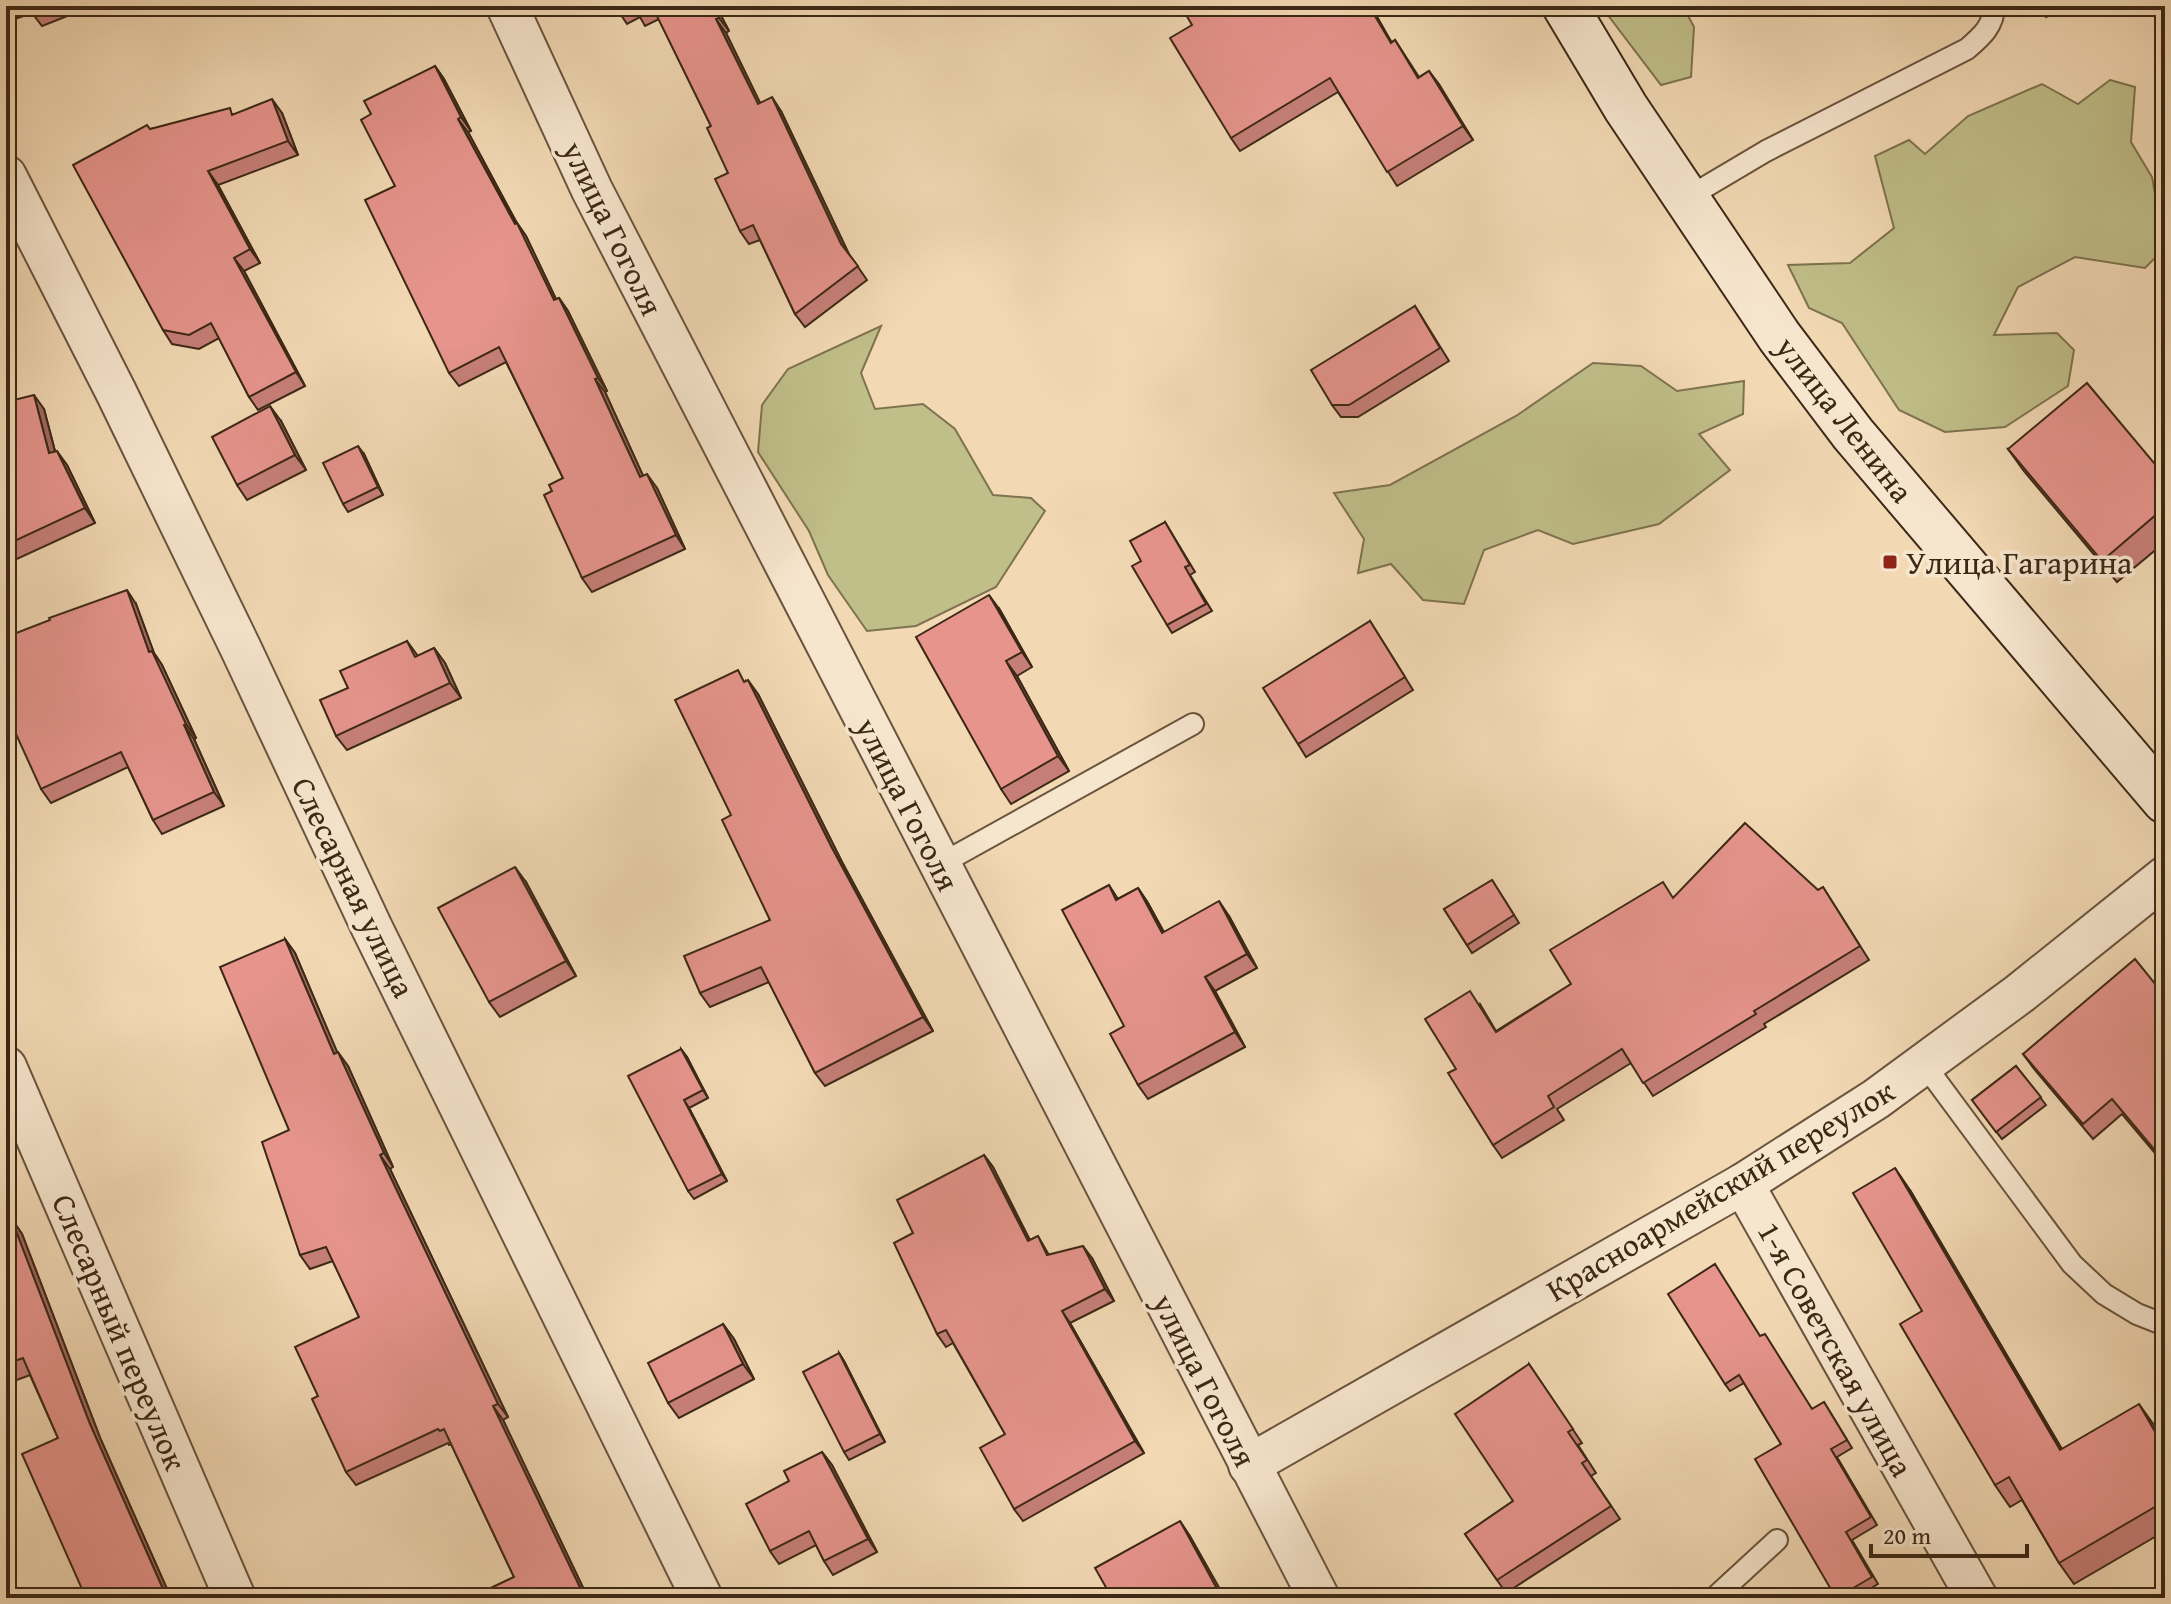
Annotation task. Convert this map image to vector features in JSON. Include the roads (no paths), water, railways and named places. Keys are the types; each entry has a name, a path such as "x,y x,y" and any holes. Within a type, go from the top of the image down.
{"main road":[{"name":"улица Ленина","path":"1565,6 1685,199 1779,336 1853,434 2165,801"}],"street":[{"name":"улица Гоголя","path":"507,6 592,190 1319,1598"},
{"name":"Слесарная улица","path":"6,176 116,392 372,928 702,1598"},
{"name":"Красноармейский переулок","path":"1249,1465 1743,1184 1876,1099 2019,994 2165,877"},
{"name":"Слесарный переулок","path":"6,1067 235,1598"},
{"name":"1-я Советская улица","path":"1743,1184 1977,1598"}],"lane":[{"path":"1685,199 1766,151 1967,49 1986,33 1994,6"},
{"path":"939,865 1193,724"},
{"path":"1924,1064 2072,1264 2104,1294 2137,1314 2165,1325"},
{"path":"1714,1598 1777,1540"}],"place":[{"name":"Улица Гагарина","path":"1890,562"}]}
